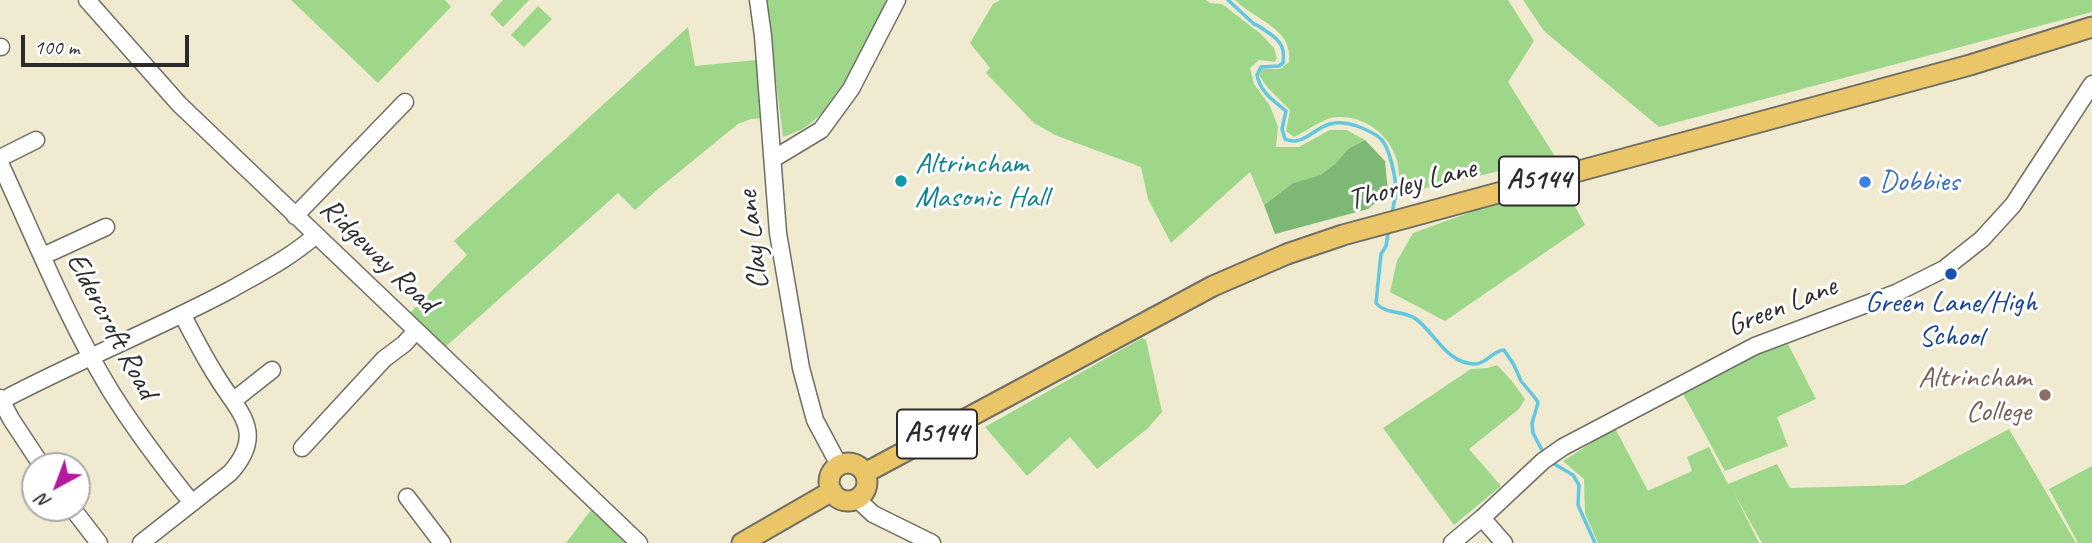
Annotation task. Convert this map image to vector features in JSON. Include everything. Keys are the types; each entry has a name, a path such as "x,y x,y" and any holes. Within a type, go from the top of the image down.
{"main road":[{"name":"Thorley Lane","path":"865,473 1213,286 1287,254 1381,225 1970,65 2092,27"},
{"name":"A5144","path":"839,465 856,465 865,473 867,485 857,499"},
{"path":"839,465 831,473 829,486 835,496 846,501 857,499"},
{"path":"742,543 832,491"}],"street":[{"name":"Ridgeway Road","path":"87,0 167,92 639,543"},
{"name":"Clay Lane","path":"758,0 778,233 801,368 815,420 839,465"},
{"path":"773,159 821,130 851,89 897,0"},
{"name":"Green Lane","path":"1452,543 1547,458 1744,351 1896,293 1944,270 1982,239 2013,205 2092,84"},
{"path":"295,216 405,102"},
{"path":"0,158 38,139"},
{"name":"Eldercroft Road","path":"0,163 91,355 135,428 192,503"},
{"path":"43,256 108,227"},
{"path":"33,452 1,400 182,314 286,259 316,235"},
{"path":"141,543 230,473 244,455 247,439 247,425 242,413 215,375 182,314"},
{"path":"302,448 384,359 416,331"},
{"path":"234,400 273,370"},
{"path":"406,496 442,543"},
{"path":"857,499 873,514 932,543"},
{"path":"1482,518 1504,543"},
{"path":"83,522 99,543"}],"green space":[{"path":"291,0 445,0 451,7 378,83"},
{"path":"503,0 529,0 503,27 490,14"},
{"path":"766,0 892,0 866,51 834,100 807,126 783,137"},
{"path":"1000,0 1206,0 1222,4 1261,34 1274,48 1277,58 1275,62 1259,60 1250,68 1254,84 1270,106 1278,127 1276,147 1299,147 1330,130 1347,130 1365,140 1348,149 1335,164 1320,175 1293,183 1264,205 1250,172 1171,243 1148,199 1141,167 1055,135 1034,123 986,73 990,68 970,43 993,4"},
{"path":"1235,0 1508,0 1534,41 1508,82 1556,158 1400,194 1395,155 1386,140 1373,127 1357,119 1339,117 1321,122 1294,137 1286,131 1290,110 1259,75 1262,69 1280,69 1289,62 1289,50 1279,33"},
{"path":"1523,0 2092,0 2092,12 1659,127 1544,31"},
{"path":"538,6 552,19 524,47 511,35"},
{"path":"688,27 695,66 756,60 763,118 738,124 635,210 618,193 443,349 408,315 467,255 454,241"},
{"path":"1365,140 1385,161 1388,192 1368,209 1275,234 1264,205 1293,183 1320,175 1335,164 1348,149"},
{"path":"1564,186 1585,225 1445,321 1390,292 1397,261 1413,233 1518,195"},
{"path":"1142,338 1146,340 1162,412 1147,429 1097,469 1070,437 1027,476 985,427"},
{"path":"1788,344 1816,399 1777,417 1788,446 1725,471 1682,392 1762,350"},
{"path":"1497,365 1525,399 1519,409 1469,449 1501,486 1454,525 1383,428 1471,369"},
{"path":"1615,428 1648,491 1692,471 1687,457 1709,447 1728,484 1777,464 1790,488 1904,485 2009,429 2076,543 1762,543 1734,493 1759,543 1598,543 1585,513 1584,479 1563,461"},
{"path":"2092,466 2092,543 2078,543 2049,489"},
{"path":"591,510 626,543 566,543"}],"waterway":[{"path":"1228,0 1282,46 1283,63 1279,66 1261,67 1257,75 1264,91 1286,111 1282,129 1285,139 1297,141 1324,126 1338,123 1354,125 1377,136 1387,149 1394,172 1396,192 1392,214"},
{"path":"1389,228 1386,246 1381,254 1376,303 1380,307 1416,319 1442,347 1465,363 1479,363 1504,350 1521,381 1538,403 1532,423 1533,433 1544,454"},
{"path":"1551,462 1573,475 1579,485 1578,505 1595,543"}],"place":[{"name":"Altrincham Masonic Hall","path":"901,181"},
{"name":"Dobbies","path":"1865,182"},
{"name":"Green Lane/High School","path":"1951,274"},
{"name":"Altrincham College","path":"2045,395"}]}
